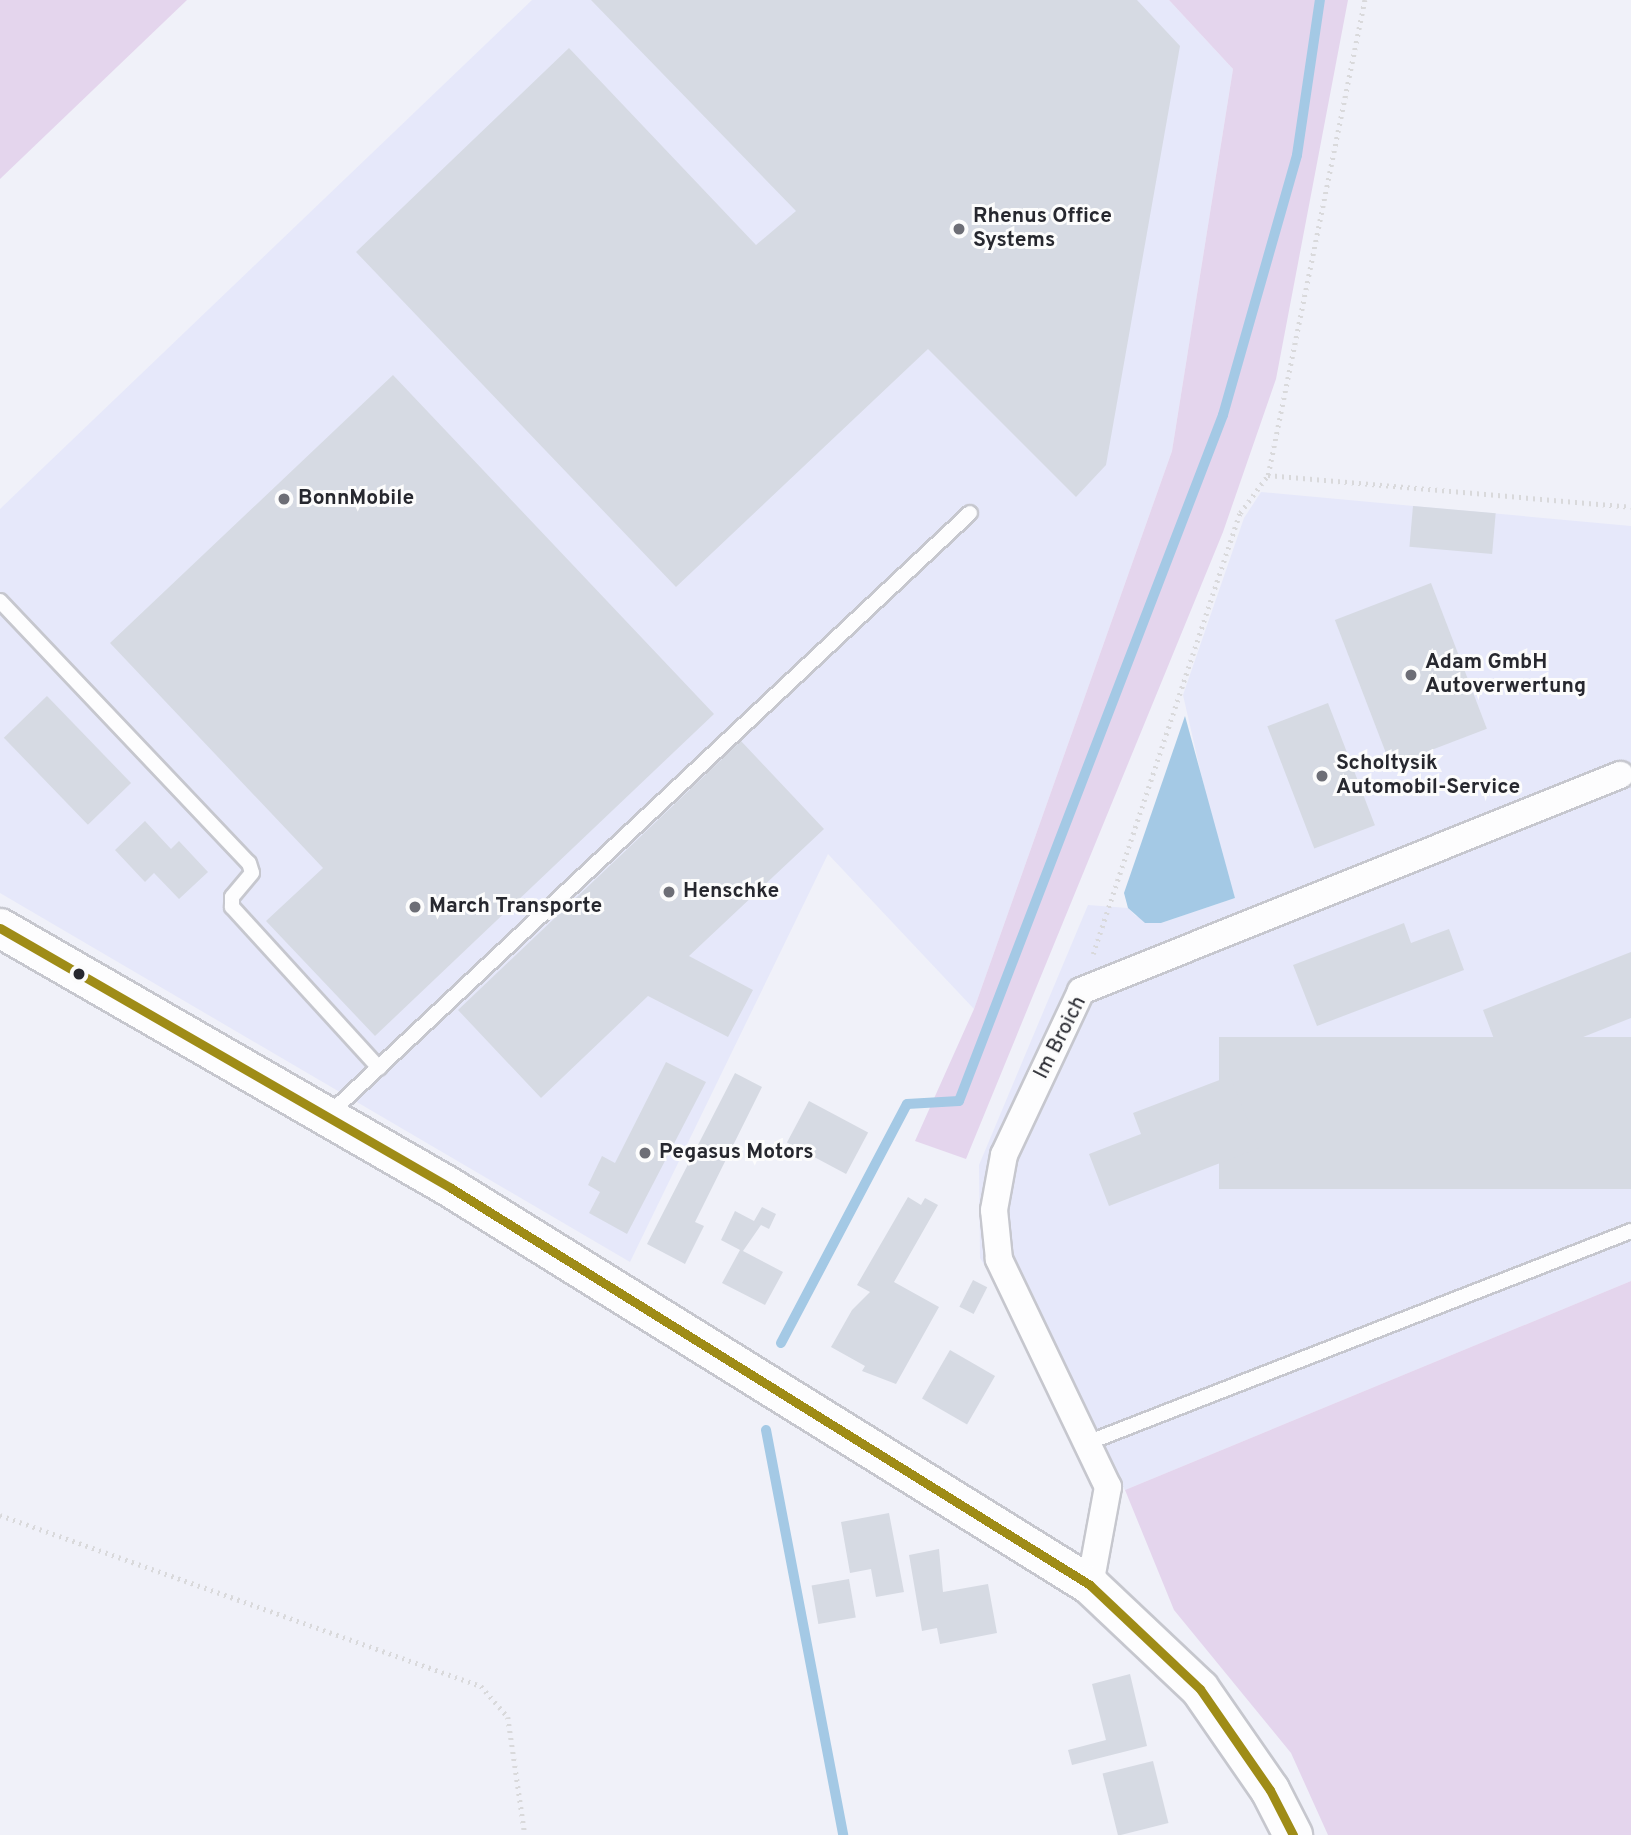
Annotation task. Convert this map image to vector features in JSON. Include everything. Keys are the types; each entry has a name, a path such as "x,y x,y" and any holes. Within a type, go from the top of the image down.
{"street":[{"name":"Im Broich","path":"1090,1584 1108,1487 999,1259 994,1210 1004,1155 1081,991 1620,775"},
{"path":"0,928 452,1188 1090,1584 1200,1689 1270,1790 1293,1835"}],"lane":[{"path":"327,1116 970,513"},
{"path":"0,601 249,863 252,873 232,897 232,907 379,1068"},
{"path":"1087,1443 1631,1231"}],"path":[{"path":"1081,991 1240,513 1268,475 1365,0"},
{"path":"1268,475 1631,507"},
{"path":"0,1515 481,1686 508,1717 525,1835"}],"shaded area":[{"path":"0,0 187,0 0,179"},
{"path":"532,0 1169,0 1233,69 1172,451 974,1009 828,854 630,1262 0,893 0,509"},
{"path":"1169,0 1348,0 1276,379 1223,532 966,1159 915,1141 974,1009 1172,451 1233,69"},
{"path":"1261,492 1631,526 1631,1281 1125,1490 980,1258 979,1165 1088,905 1128,908 1136,916 1161,923 1235,898 1214,831 1183,695 1244,518"},
{"path":"1631,1281 1631,1835 1328,1835 1291,1753 1174,1610 1125,1490"}],"water":[{"path":"1185,716 1235,898 1161,923 1145,923 1128,908 1124,893"}],"building":[{"path":"591,0 1137,0 1180,46 1106,465 1076,497 928,349 676,587 356,252 569,48 756,245 796,211"},
{"path":"393,375 714,714 375,1036 266,921 323,868 110,643"},
{"path":"1413,506 1496,513 1492,554 1409,547"},
{"name":"Adam GmbH Autoverwertung","path":"1431,583 1487,729 1391,766 1335,620"},
{"path":"47,696 131,783 88,825 4,738"},
{"name":"Scholtysik Automobil-Service","path":"1328,703 1375,825 1314,849 1267,726"},
{"name":"Henschke","path":"741,741 824,829 689,956 753,990 728,1037 648,996 541,1098 458,1010"},
{"path":"145,821 171,849 179,841 208,872 179,899 154,873 145,882 115,850"},
{"path":"1404,923 1411,943 1449,929 1464,970 1317,1026 1293,965"},
{"path":"1631,952 1631,1018 1505,1068 1483,1010"},
{"path":"1219,1037 1631,1037 1631,1189 1219,1189"},
{"path":"666,1062 706,1082 627,1234 589,1213 600,1192 588,1185 602,1156 615,1163"},
{"path":"735,1073 762,1087 695,1222 704,1226 685,1264 647,1244"},
{"path":"1230,1076 1259,1148 1109,1206 1089,1154 1141,1134 1133,1113"},
{"path":"809,1101 868,1132 846,1174 787,1142"},
{"path":"908,1197 921,1205 925,1198 938,1205 894,1282 939,1307 896,1384 862,1371 865,1366 831,1347 852,1310 870,1292 857,1285"},
{"path":"762,1207 776,1214 769,1229 761,1225 743,1251 783,1272 765,1305 722,1283 740,1250 721,1240 735,1211 754,1221"},
{"path":"973,1280 987,1287 974,1314 959,1307"},
{"path":"950,1350 995,1376 967,1424 922,1398"},
{"path":"889,1513 904,1592 876,1597 871,1569 850,1573 841,1522"},
{"path":"939,1549 943,1592 988,1584 997,1633 940,1644 937,1628 922,1631 909,1555"},
{"path":"849,1579 856,1617 818,1624 812,1586"},
{"path":"1130,1674 1147,1746 1072,1765 1068,1750 1106,1740 1092,1684"},
{"path":"1153,1761 1168,1823 1118,1835 1103,1774"}],"waterway":[{"path":"781,1343 907,1104 959,1101 1223,415 1297,155 1320,0"},
{"path":"766,1430 843,1835"}],"transit line":[{"path":"0,928 451,1188 1090,1585 1200,1689 1270,1790 1293,1835"}],"place":[{"name":"Rhenus Office Systems","path":"959,229"},
{"name":"BonnMobile","path":"284,499"},
{"name":"Adam GmbH Autoverwertung","path":"1411,675"},
{"name":"Scholtysik Automobil-Service","path":"1322,776"},
{"name":"Henschke","path":"669,892"},
{"name":"March Transporte","path":"415,907"},
{"name":"Pegasus Motors","path":"645,1153"}]}
